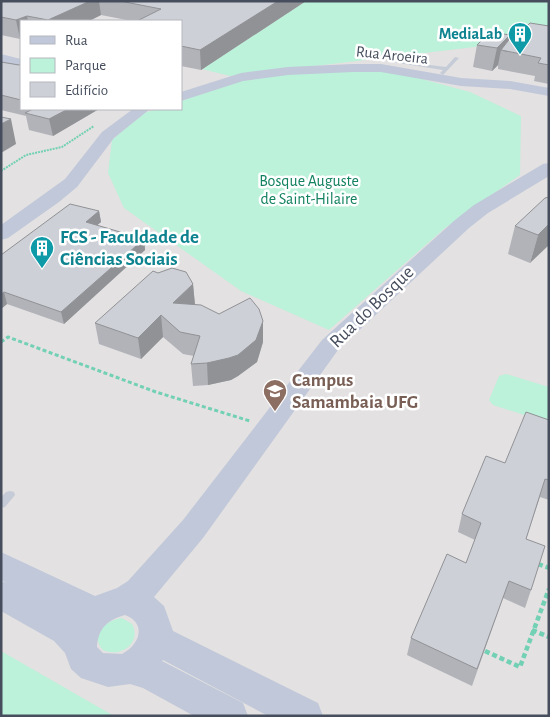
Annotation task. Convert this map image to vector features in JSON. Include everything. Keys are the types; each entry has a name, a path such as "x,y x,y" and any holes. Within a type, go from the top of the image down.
{"street":[{"path":"1,58 20,63"},
{"name":"Rua Aroeira","path":"182,97 241,77 327,68 380,68 443,73 461,82 510,85 549,92"},
{"path":"461,82 549,98"},
{"name":"Rua Aroeira","path":"182,93 203,90"},
{"path":"1,234 53,198 70,183 108,135 137,113"},
{"name":"Rua do Bosque","path":"122,607 148,600 169,572 193,529 330,345 462,224 481,209 549,168"},
{"path":"1,564 80,605 122,607 155,620 157,630 150,652 132,668"},
{"path":"1,595 66,630 80,646"},
{"path":"122,607 83,627 80,646 82,655 97,669 114,672 132,668 150,673 230,716"},
{"path":"155,641 166,644 305,716"}],"lane":[{"path":"388,62 443,73 457,58"},
{"path":"1,504 10,495"}],"path":[{"path":"1,171 26,155 62,147 95,126"},
{"path":"1,342 8,337 156,392 251,421"},
{"path":"538,564 549,568"},
{"path":"485,651 520,667 532,630 549,589"},
{"path":"532,630 549,637"}],"shaded area":[{"name":"Campus Samambaia UFG","path":"1,1 549,1 549,716 1,716"}],"green space":[{"path":"306,1 549,1 549,38 230,76 202,69"},
{"name":"Bosque Auguste de Saint-Hilaire","path":"356,68 407,75 470,92 521,116 520,175 445,228 329,330 241,291 124,208 108,173 112,140 143,113 154,110 182,110 182,101 237,79"},
{"path":"506,374 549,387 549,423 493,405 489,400 499,376"},
{"path":"122,618 132,624 134,637 132,643 117,652 103,650 98,639 101,629 110,622"},
{"path":"1,651 114,716 1,716"}],"building":[{"path":"1,1 90,1 48,20 27,16 16,20 1,17"},
{"path":"120,1 278,1 200,50 182,46 182,20 139,20 161,9"},
{"path":"530,23 549,26 549,65 538,63 541,58 501,50 521,24 528,25"},
{"path":"490,32 510,35 497,48 477,45"},
{"path":"1,62 20,64 20,100 1,95"},
{"path":"31,110 66,110 49,119 25,113"},
{"path":"1,117 11,119 1,124"},
{"path":"549,197 549,224 538,235 515,226 545,198"},
{"path":"70,204 99,211 86,222 144,239 61,312 4,292 1,294 1,255"},
{"path":"172,268 186,272 193,284 173,303 201,305 219,314 250,298 259,309 263,321 256,340 238,355 207,363 191,364 200,336 180,332 161,315 138,338 95,323 153,271 158,273"},
{"path":"526,412 549,420 549,480 545,479 526,539 545,546 531,590 509,581 477,669 411,638 447,554 466,563 481,523 462,514 486,456 505,463"}],"place":[{"name":"MediaLab","path":"520,55"},
{"name":"FCS - Faculdade de Ciências Sociais","path":"42,269"},
{"name":"Campus Samambaia UFG","path":"275,412"}]}
